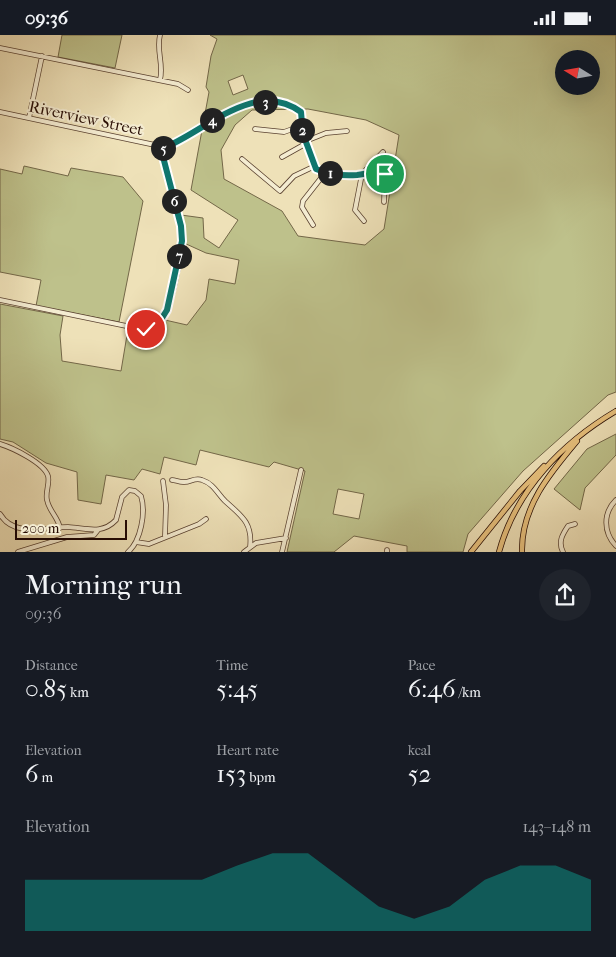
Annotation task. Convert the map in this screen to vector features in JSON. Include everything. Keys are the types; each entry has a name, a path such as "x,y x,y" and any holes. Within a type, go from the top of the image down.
{"main road":[{"path":"471,552 520,491 584,432 616,411"},
{"path":"522,552 524,526 535,498 549,475 584,432"},
{"path":"499,552 507,529 522,501 553,459"}],"street":[{"path":"160,35 158,50 162,64 160,80"},
{"path":"0,48 178,84 188,90"},
{"path":"29,118 42,56"},
{"name":"Riverview Street","path":"0,112 155,145 161,149 210,121 254,102 276,103 301,112 301,126"},
{"path":"255,129 284,132 301,126 315,166 325,173 362,174 375,171 385,174 384,202"},
{"path":"282,157 326,133 347,131"},
{"path":"0,300 141,329 150,329 157,326 169,306 182,241 181,226 161,149"},
{"path":"364,221 355,210 362,174 383,152"},
{"path":"242,159 280,191 294,176 315,166"},
{"path":"313,225 302,207 303,201 325,173"},
{"path":"0,444 24,455 45,470 49,480 47,499 49,507 58,518 60,528"},
{"path":"282,552 301,471"},
{"path":"172,480 185,482 196,479 213,486 225,501 240,512 250,533 250,547"},
{"path":"163,481 166,505 165,536"},
{"path":"0,514 9,524 19,527 42,530 60,528 98,529 113,523 118,517 124,494 129,490 135,491 142,496 143,505 136,542 128,552"},
{"path":"616,500 607,512 606,520 608,535 616,545"},
{"path":"136,542 146,545 199,524 206,519"},
{"path":"563,552 560,546 561,537 568,526 575,524"},
{"path":"18,552 67,537 94,535 98,529"},
{"path":"244,552 264,541 286,538"}],"green space":[{"path":"62,35 122,35 115,68 58,57"},
{"path":"210,35 616,35 616,392 608,395 523,471 468,534 463,552 407,552 407,546 354,536 334,552 287,552 305,471 274,462 269,467 200,450 196,465 164,457 160,474 142,469 134,480 106,475 101,504 78,500 77,472 46,463 13,442 0,439 0,304 63,316 60,335 62,361 121,371 128,329 149,331 157,328 165,320 187,325 206,300 209,279 235,284 239,260 206,253 184,243 181,215 203,218 204,238 219,248 238,220 191,190 209,92 206,87 211,56 217,39","holes":["243,75 248,89 233,95 228,81","308,109 366,120 399,135 384,229 365,245 298,236 282,211 224,179 221,150 235,125 252,110","338,489 364,494 359,519 333,514"]},
{"path":"24,166 68,176 71,168 123,177 143,201 119,322 36,306 41,280 0,272 0,169 22,174"},
{"path":"616,434 616,455 585,488 580,510 554,489 587,449"}],"route":[{"path":"146,329 157,326 169,306 182,241 181,226 161,149 210,121 254,102 261,101 276,103 301,112 300,121 303,134 316,169 325,173 347,175 375,171 385,174"}]}
